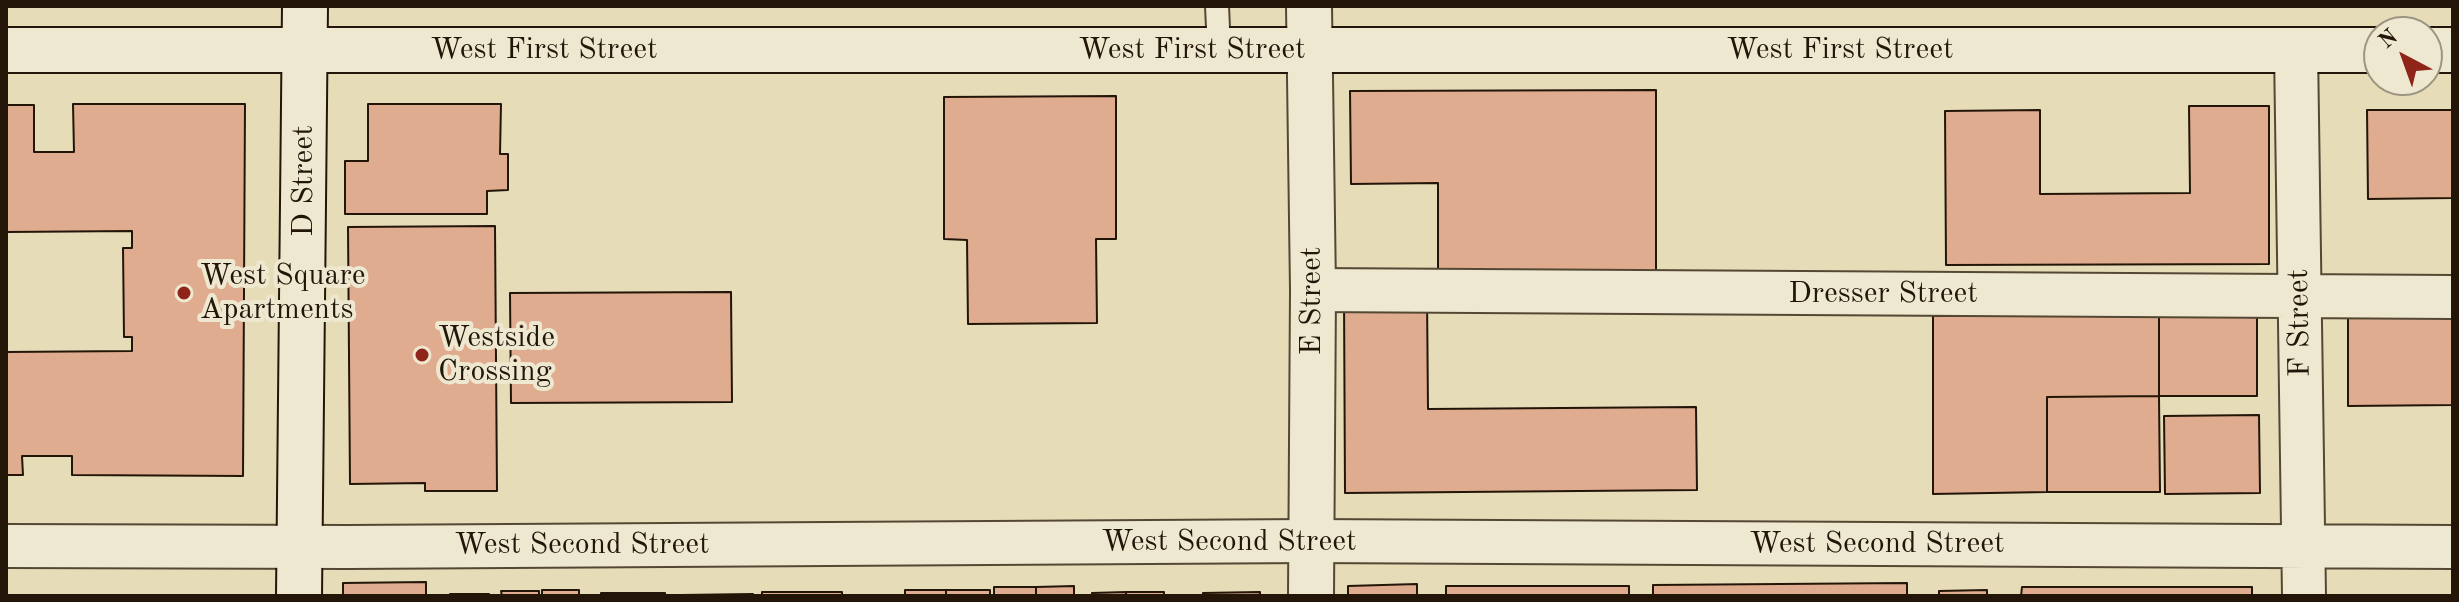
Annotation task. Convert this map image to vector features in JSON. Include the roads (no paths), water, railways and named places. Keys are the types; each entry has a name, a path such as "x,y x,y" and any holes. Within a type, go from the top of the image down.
{"main road":[{"name":"D Street","path":"299,596 305,6"},
{"name":"E Street","path":"1309,6 1313,290 1311,596"},
{"name":"West First Street","path":"6,50 2363,50"}],"street":[{"name":"F Street","path":"2296,50 2304,596"},
{"name":"Dresser Street","path":"1313,290 2453,297"},
{"name":"West Second Street","path":"6,546 1310,541 2453,547"}],"lane":[{"path":"1217,6 1219,50"}],"place":[{"name":"West Square Apartments","path":"184,293"},
{"name":"Westside Crossing","path":"422,355"}]}
